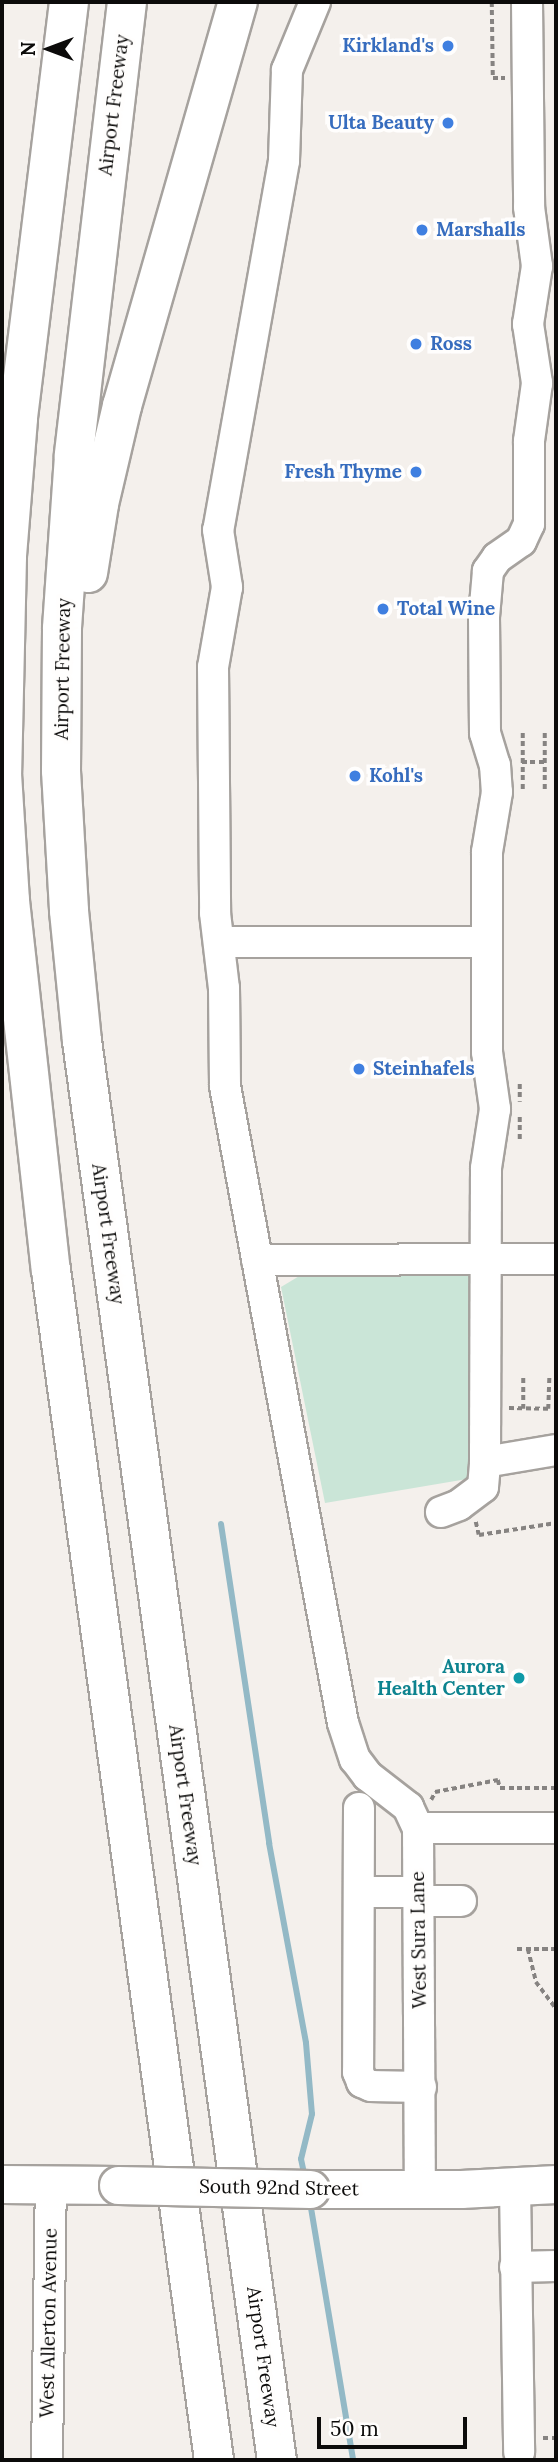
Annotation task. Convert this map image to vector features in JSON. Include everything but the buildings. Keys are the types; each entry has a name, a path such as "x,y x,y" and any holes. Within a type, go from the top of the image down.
{"highway":[{"path":"69,2 18,419 7,557 2,775 10,901 51,1270 214,2460"},
{"name":"Airport Freeway","path":"127,2 74,456 62,629 61,771 69,911 85,1069 277,2460"},
{"path":"69,911 86,862 84,600 99,504 122,406 238,2"},
{"path":"2,1047 11,1115 51,1270"}],"main road":[{"name":"South 92nd Street","path":"2,2184 420,2190 556,2184"}],"street":[{"path":"315,2 287,70 284,162 218,530 227,587 213,667 215,913 224,988 225,1086 343,1723 355,1759 368,1776 408,1807 418,1828 556,1828"},
{"path":"441,1512 459,1505 482,1487 485,1462 485,1168 495,1110 486,1052 487,852 497,792 495,765 485,733 485,588 488,570 497,558 522,541 529,524 529,441 537,383 528,324 537,266 529,207 527,2"},
{"path":"219,942 487,942"},
{"path":"257,1260 556,1259"},
{"path":"485,1462 556,1450"},
{"path":"359,1808 358,2072 362,2082 371,2086 421,2087"},
{"name":"West Sura Lane","path":"418,1828 420,2190"},
{"path":"359,1892 461,1901"},
{"name":"West Allerton Avenue","path":"47,2460 51,2185"},
{"path":"515,2187 519,2452"},
{"path":"515,2267 556,2266"}],"path":[{"path":"492,2 492,78 511,78"},
{"path":"523,733 523,792"},
{"path":"545,733 545,792"},
{"path":"516,762 545,762"},
{"path":"523,1376 523,1409"},
{"path":"486,1408 548,1409 549,1377"},
{"path":"475,1512 478,1535 556,1523"},
{"path":"431,1800 435,1792 498,1780 500,1788 556,1788"},
{"path":"517,1949 556,1949"},
{"path":"528,1949 536,1982 556,2010"}],"green space":[{"path":"473,1273 473,1478 325,1503 281,1287 301,1275"}],"waterway":[{"path":"221,1524 269,1843 306,2043 312,2114 301,2159 305,2178"},
{"path":"310,2202 353,2460"}],"place":[{"name":"Kirkland's","path":"448,46"},
{"name":"Ulta Beauty","path":"448,123"},
{"name":"Marshalls","path":"422,230"},
{"name":"Ross","path":"416,344"},
{"name":"Fresh Thyme","path":"416,472"},
{"name":"Total Wine","path":"383,609"},
{"name":"Kohl's","path":"355,776"},
{"name":"Steinhafels","path":"359,1069"},
{"name":"Aurora Health Center","path":"519,1678"}]}
